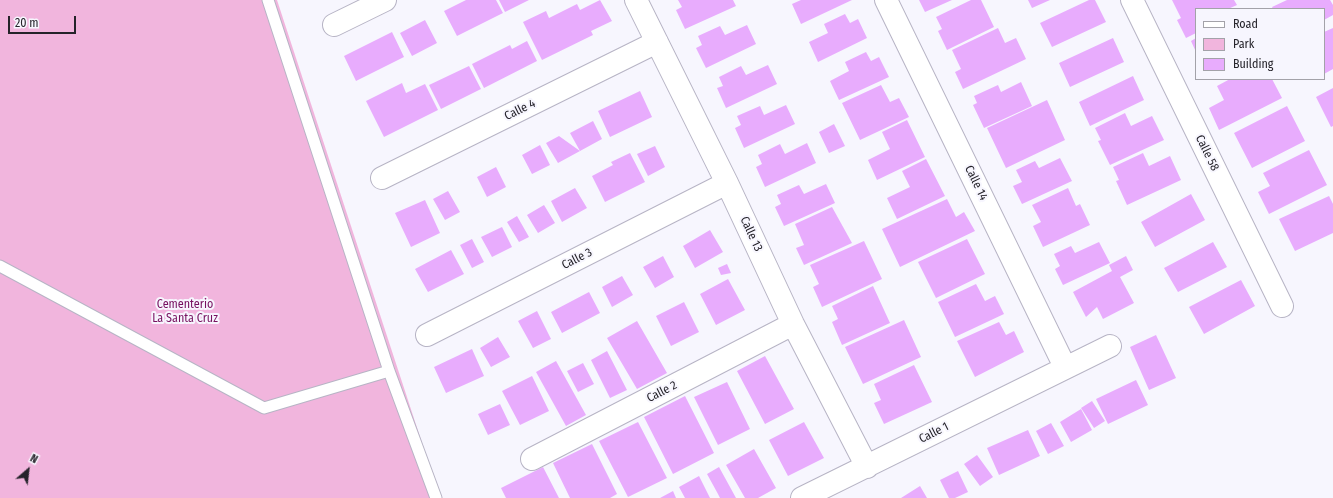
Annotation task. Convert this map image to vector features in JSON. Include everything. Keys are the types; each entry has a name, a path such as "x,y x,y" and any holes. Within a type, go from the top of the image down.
{"street":[{"path":"334,25 385,0"},
{"name":"Calle 13","path":"636,0 727,183 793,324 867,467"},
{"name":"Calle 14","path":"886,0 1065,367"},
{"name":"Calle 58","path":"1132,0 1282,306"},
{"name":"Calle 4","path":"382,178 657,42"},
{"name":"Calle 3","path":"427,335 727,183"},
{"name":"Calle 2","path":"532,459 793,324"},
{"name":"Calle 1","path":"802,498 1110,346"}],"lane":[{"path":"268,0 389,371 436,498"},
{"path":"0,266 264,408 389,371"}],"green space":[{"name":"Cementerio La Santa Cruz","path":"0,0 277,0 440,498 0,498"}],"building":[{"path":"466,0 496,0 503,13 457,36 444,11"},
{"path":"499,0 529,0 505,12"},
{"path":"600,0 612,21 591,31 593,35 542,60 523,22 546,11 549,18 577,4 580,10"},
{"path":"678,0 733,0 736,6 685,29 676,10 682,7"},
{"path":"801,0 852,0 801,24 792,4"},
{"path":"919,0 952,0 925,12"},
{"path":"971,0 981,0 994,27 947,50 938,31 942,29 936,17"},
{"path":"1028,0 1050,0 1032,8"},
{"path":"1089,0 1095,0 1106,22 1052,47 1040,23"},
{"path":"1172,0 1234,0 1237,5 1230,8 1195,8 1195,34 1186,38 1177,20 1181,18"},
{"path":"1287,0 1330,0 1333,5 1333,15 1325,19 1325,8 1272,7"},
{"path":"845,14 850,23 858,19 867,38 818,62 809,42 828,33 824,24"},
{"path":"425,20 437,43 412,56 400,33"},
{"path":"747,25 756,44 706,68 696,48 702,45 698,36 720,26 725,35"},
{"path":"998,28 1005,43 1016,38 1026,59 963,89 955,72 961,69 952,50"},
{"path":"1333,28 1333,69 1325,73 1325,32"},
{"path":"392,32 404,57 356,81 344,56"},
{"path":"1113,38 1124,62 1070,87 1059,63"},
{"path":"1195,39 1195,50 1191,41"},
{"path":"527,41 537,61 484,88 472,64 510,45 512,49"},
{"path":"866,52 871,61 879,57 889,77 839,100 830,81 849,71 845,62"},
{"path":"768,65 777,84 726,108 717,88 723,86 719,77 741,66 746,75"},
{"path":"469,66 481,89 441,109 429,85"},
{"path":"1133,76 1144,100 1090,126 1079,102"},
{"path":"1228,80 1273,80 1282,98 1219,130 1209,108 1224,100 1217,86"},
{"path":"1021,82 1032,106 984,128 973,105 977,103 974,96 998,85 1001,92"},
{"path":"402,83 406,93 425,84 438,110 384,137 366,101"},
{"path":"881,85 890,102 899,98 909,117 860,140 842,103"},
{"path":"1333,88 1333,126 1331,127 1316,97"},
{"path":"640,91 652,117 610,137 598,111"},
{"path":"1047,100 1065,140 1006,168 987,128"},
{"path":"786,105 795,124 744,148 735,128 741,125 737,116 760,106 764,115"},
{"path":"1287,106 1305,141 1252,168 1234,133"},
{"path":"1125,113 1131,126 1152,116 1164,140 1110,165 1098,141 1101,140 1095,128"},
{"path":"907,120 925,157 877,180 868,160 890,149 882,132"},
{"path":"593,121 602,139 580,151 570,133"},
{"path":"834,124 845,146 829,153 819,132"},
{"path":"559,136 580,151 558,163 546,143"},
{"path":"807,143 816,163 765,187 756,167 762,164 758,155 780,144 785,154"},
{"path":"540,145 550,165 532,174 522,155"},
{"path":"655,146 665,167 648,176 637,154"},
{"path":"1309,150 1327,185 1269,214 1258,192 1270,186 1263,173"},
{"path":"630,153 645,182 605,202 592,176 613,165 611,162"},
{"path":"1143,153 1149,166 1170,156 1181,180 1127,205 1116,181 1119,180 1113,167"},
{"path":"1060,158 1072,181 1022,204 1013,186 1022,182 1016,170 1035,161 1039,168"},
{"path":"926,159 945,196 897,219 887,198 910,187 902,171"},
{"path":"496,167 506,187 487,197 477,177"},
{"path":"826,184 835,203 784,226 775,207 781,204 777,195 799,185 804,194"},
{"path":"575,188 587,208 562,222 551,201"},
{"path":"1068,188 1076,206 1080,204 1090,225 1043,247 1033,226 1041,222 1032,205"},
{"path":"448,191 460,212 445,220 433,199"},
{"path":"1191,194 1205,220 1155,247 1141,222"},
{"path":"1329,196 1333,204 1333,233 1295,251 1279,219"},
{"path":"947,199 956,217 964,212 975,231 900,267 882,229"},
{"path":"425,200 440,233 411,247 395,213"},
{"path":"544,205 555,223 538,233 527,215"},
{"path":"832,207 852,243 804,265 796,248 804,245 795,224"},
{"path":"517,216 529,237 519,242 507,222"},
{"path":"502,227 512,247 492,257 481,237"},
{"path":"710,230 723,252 695,268 683,246"},
{"path":"472,239 484,262 472,268 460,245"},
{"path":"967,239 985,274 936,298 918,262"},
{"path":"864,241 882,279 822,307 813,287 819,284 810,265"},
{"path":"1099,242 1110,263 1063,285 1055,269 1060,266 1054,254 1071,246 1075,253"},
{"path":"1213,242 1227,267 1178,292 1164,268"},
{"path":"451,250 464,274 428,292 415,269"},
{"path":"663,256 674,277 655,288 643,267"},
{"path":"1126,256 1133,270 1120,277 1134,303 1103,319 1097,307 1086,317 1073,292 1112,271 1109,265"},
{"path":"727,264 731,273 721,275 718,268"},
{"path":"622,276 633,295 612,307 602,287"},
{"path":"728,279 745,310 716,325 700,294"},
{"path":"1241,280 1255,306 1204,334 1189,307"},
{"path":"976,284 985,301 995,296 1004,314 955,337 938,302"},
{"path":"873,286 890,323 842,345 832,322 838,319 832,306"},
{"path":"589,292 600,313 562,333 551,312"},
{"path":"684,302 699,332 671,346 656,316"},
{"path":"537,311 551,339 533,348 518,321"},
{"path":"904,320 921,357 863,384 845,347"},
{"path":"637,321 667,373 637,389 607,338"},
{"path":"999,322 1006,335 1014,331 1024,352 975,377 957,341"},
{"path":"1156,335 1176,378 1149,390 1130,347"},
{"path":"498,337 510,357 491,367 480,348"},
{"path":"472,349 484,376 446,393 434,367"},
{"path":"607,351 627,390 610,398 591,360"},
{"path":"765,356 794,409 765,424 737,371"},
{"path":"556,361 586,415 566,426 536,372"},
{"path":"583,363 594,384 578,392 567,371"},
{"path":"914,365 932,402 884,424 874,403 881,400 874,384"},
{"path":"532,376 549,411 520,425 502,391"},
{"path":"1136,380 1148,405 1108,424 1096,399"},
{"path":"727,382 750,429 718,445 694,397"},
{"path":"685,396 714,453 673,474 644,417"},
{"path":"1092,401 1105,421 1094,428 1081,408"},
{"path":"500,404 510,425 488,435 478,414"},
{"path":"1081,409 1092,430 1071,442 1060,422"},
{"path":"638,422 667,478 628,497 599,441"},
{"path":"804,422 824,458 788,476 769,440"},
{"path":"1051,423 1064,446 1048,454 1036,431"},
{"path":"1028,430 1040,456 999,475 987,448"},
{"path":"592,444 617,494 610,498 570,498 553,463"},
{"path":"754,449 776,488 758,498 745,498 726,465"},
{"path":"977,455 993,477 980,486 964,464"},
{"path":"543,467 559,498 506,498 501,488"},
{"path":"719,467 736,498 720,498 707,474"},
{"path":"958,471 968,492 955,498 949,498 940,480"},
{"path":"699,476 710,498 685,498 679,487"},
{"path":"920,486 927,498 901,498"},
{"path":"673,491 676,498 660,498"}]}
